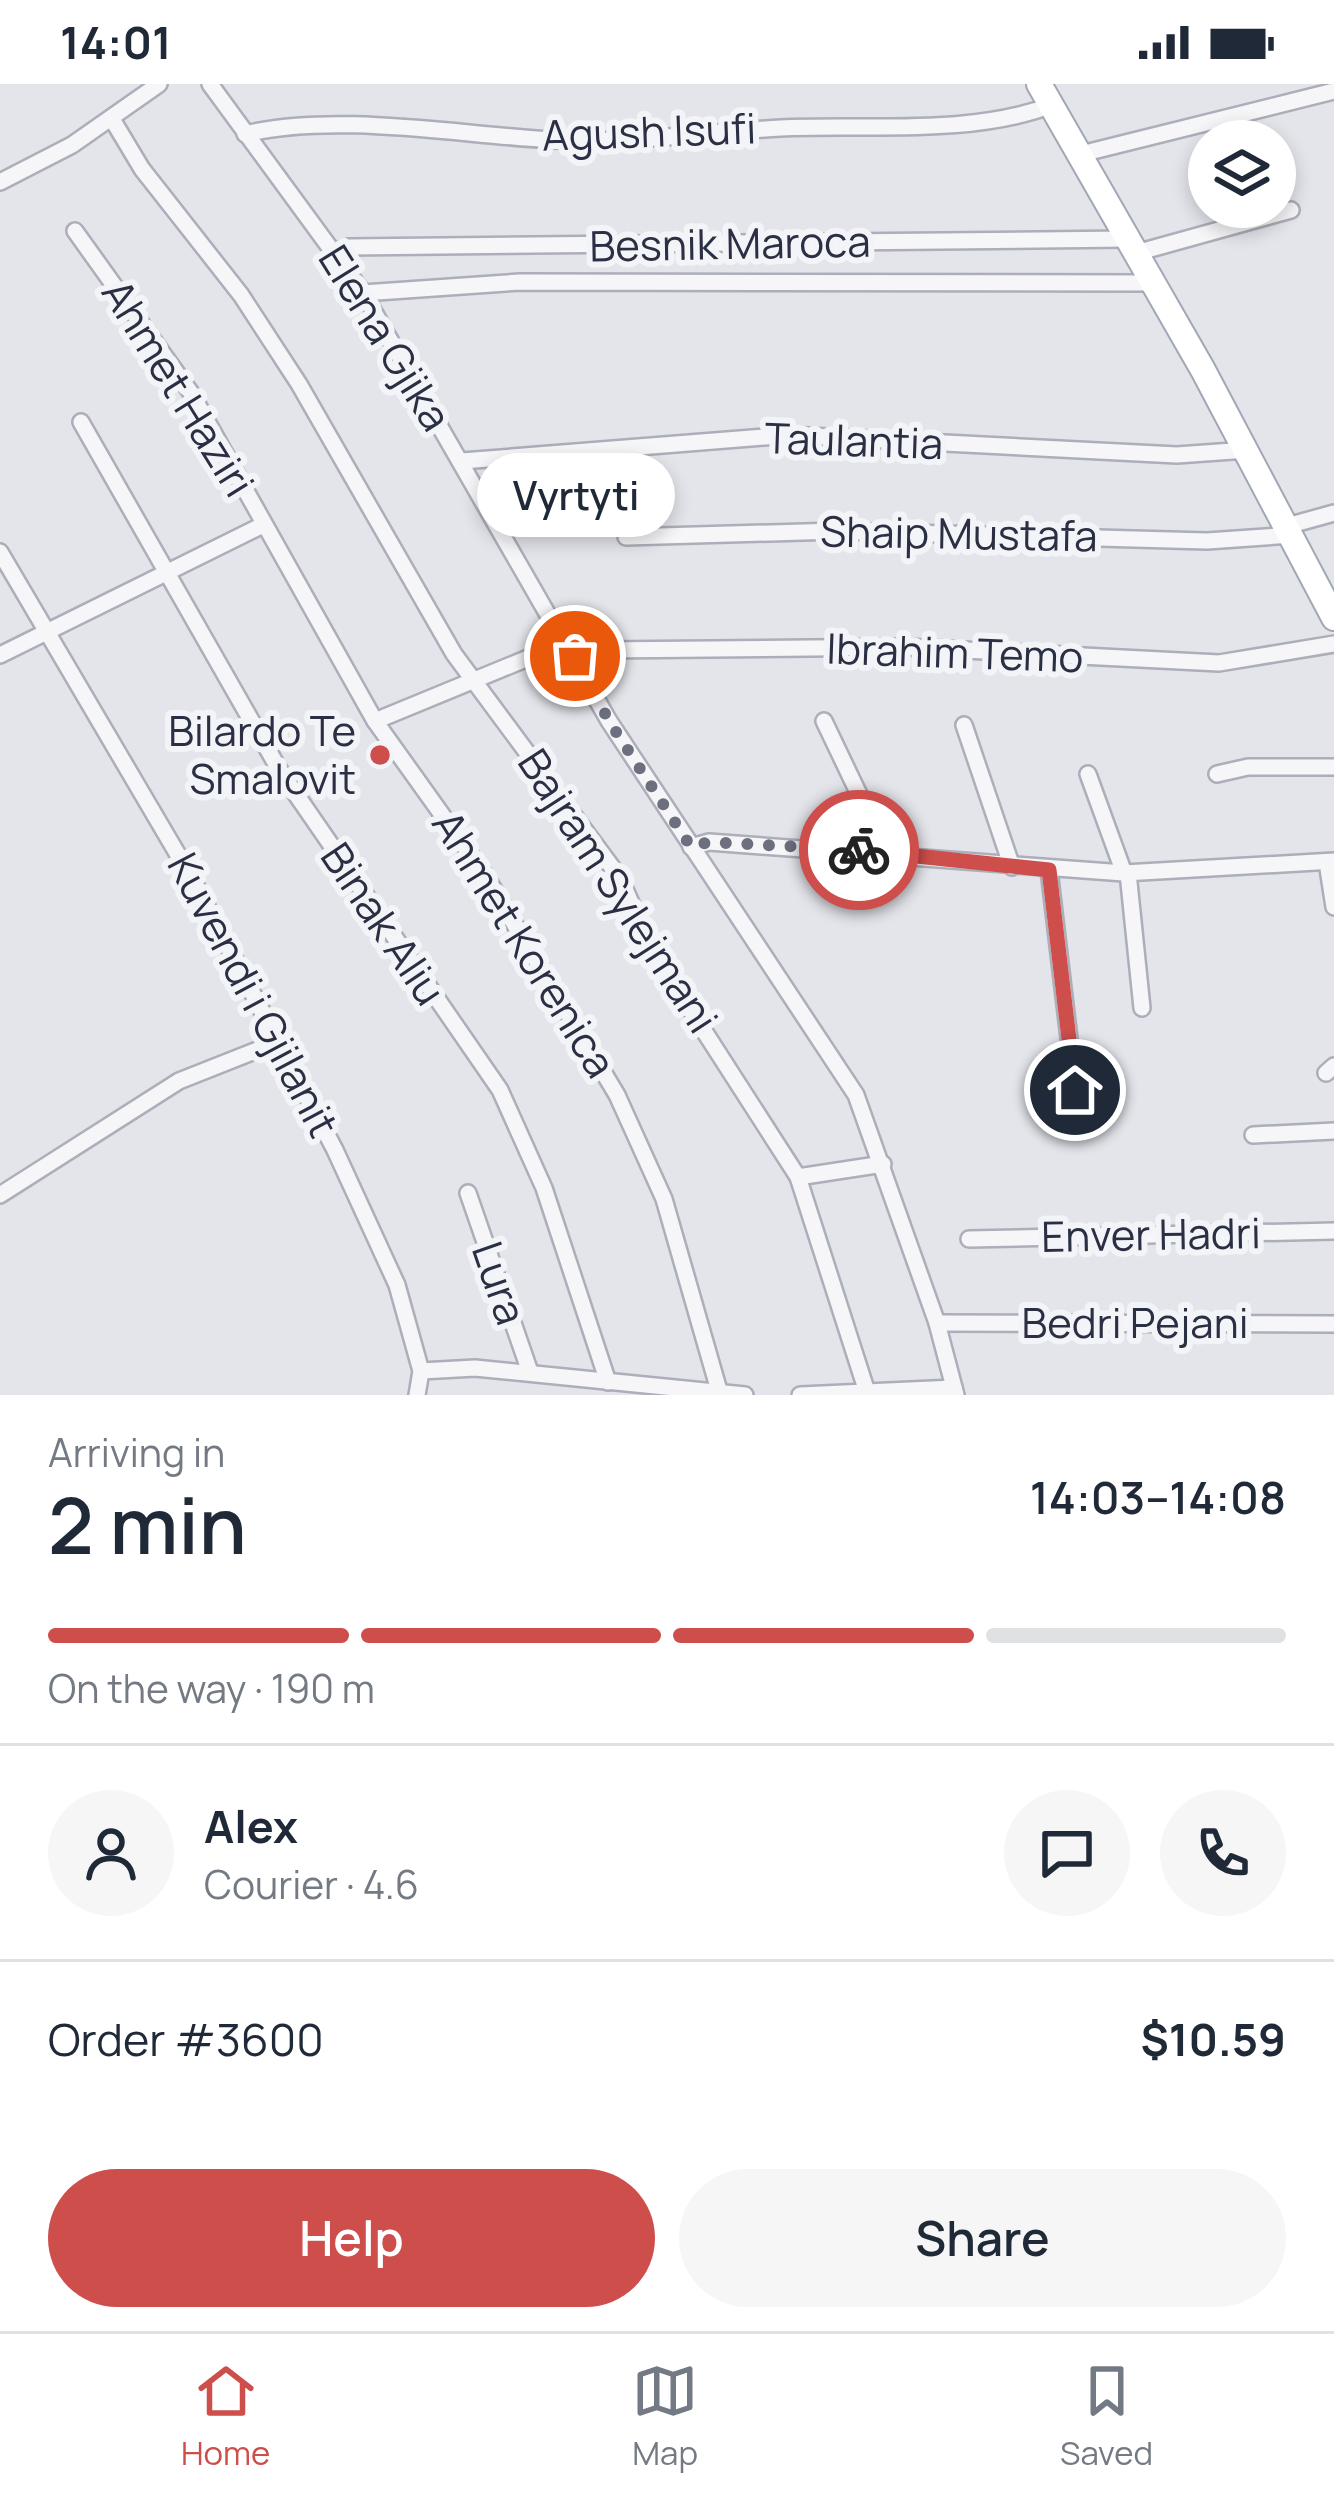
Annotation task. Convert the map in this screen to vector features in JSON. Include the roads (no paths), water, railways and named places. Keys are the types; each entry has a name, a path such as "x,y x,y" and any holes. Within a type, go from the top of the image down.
{"main road":[{"path":"1046,95 1247,450 1334,618"}],"street":[{"path":"0,182 112,119 159,84"},
{"name":"Elena Gjika","path":"210,84 364,293 609,721 856,1095 937,1323 955,1392"},
{"path":"1081,154 1334,91"},
{"name":"Agush Isufi","path":"245,134 358,126 554,140 652,137 1024,116 1046,95"},
{"name":"Bajram Sylejmani","path":"112,119 142,169 265,331 393,555 474,680 620,878 652,950 798,1177 867,1392"},
{"name":"Besnik Maroca","path":"332,253 349,247 1132,246 1214,228"},
{"name":"Ahmet Haziri","path":"0,656 263,525 172,364 75,231"},
{"path":"364,293 520,282 1153,283"},
{"name":"Binak Aliu","path":"81,422 280,771 500,1090 544,1187 608,1382"},
{"name":"Taulantia","path":"462,461 790,435 1177,454 1247,450"},
{"name":"Shaip Mustafa","path":"626,537 837,531 1207,541 1289,531 1334,513"},
{"name":"Ahmet Korenica","path":"263,525 375,722 485,875 616,1094 664,1199 720,1394"},
{"name":"Kuvendi i Gjilanit","path":"0,552 203,898 374,1232 397,1286 421,1371 417,1395"},
{"name":"Ibrahim Temo","path":"375,722 474,680 571,649 906,646 1219,663 1334,644"},
{"path":"824,721 886,851"},
{"path":"964,725 1012,867"},
{"path":"1217,774 1248,766 1334,767"},
{"path":"1088,774 1126,873 1142,1008"},
{"path":"691,847 709,842 886,851 1012,867 1126,873 1330,862 1334,907"},
{"path":"1049,870 1075,1090"},
{"path":"0,1196 179,1081 275,1043"},
{"path":"1253,1135 1334,1131"},
{"path":"798,1177 883,1164"},
{"name":"Lura","path":"468,1193 530,1372"},
{"name":"Enver Hadri","path":"969,1239 1334,1232"},
{"name":"Bedri Pejani","path":"937,1323 1334,1324"},
{"name":"Lura","path":"421,1371 530,1372 652,1390 745,1395"},
{"path":"800,1395 955,1392"}],"place":[{"name":"Vyrtyti","path":"575,656"},
{"name":"Bilardo Te Smalovit","path":"380,755"}]}
